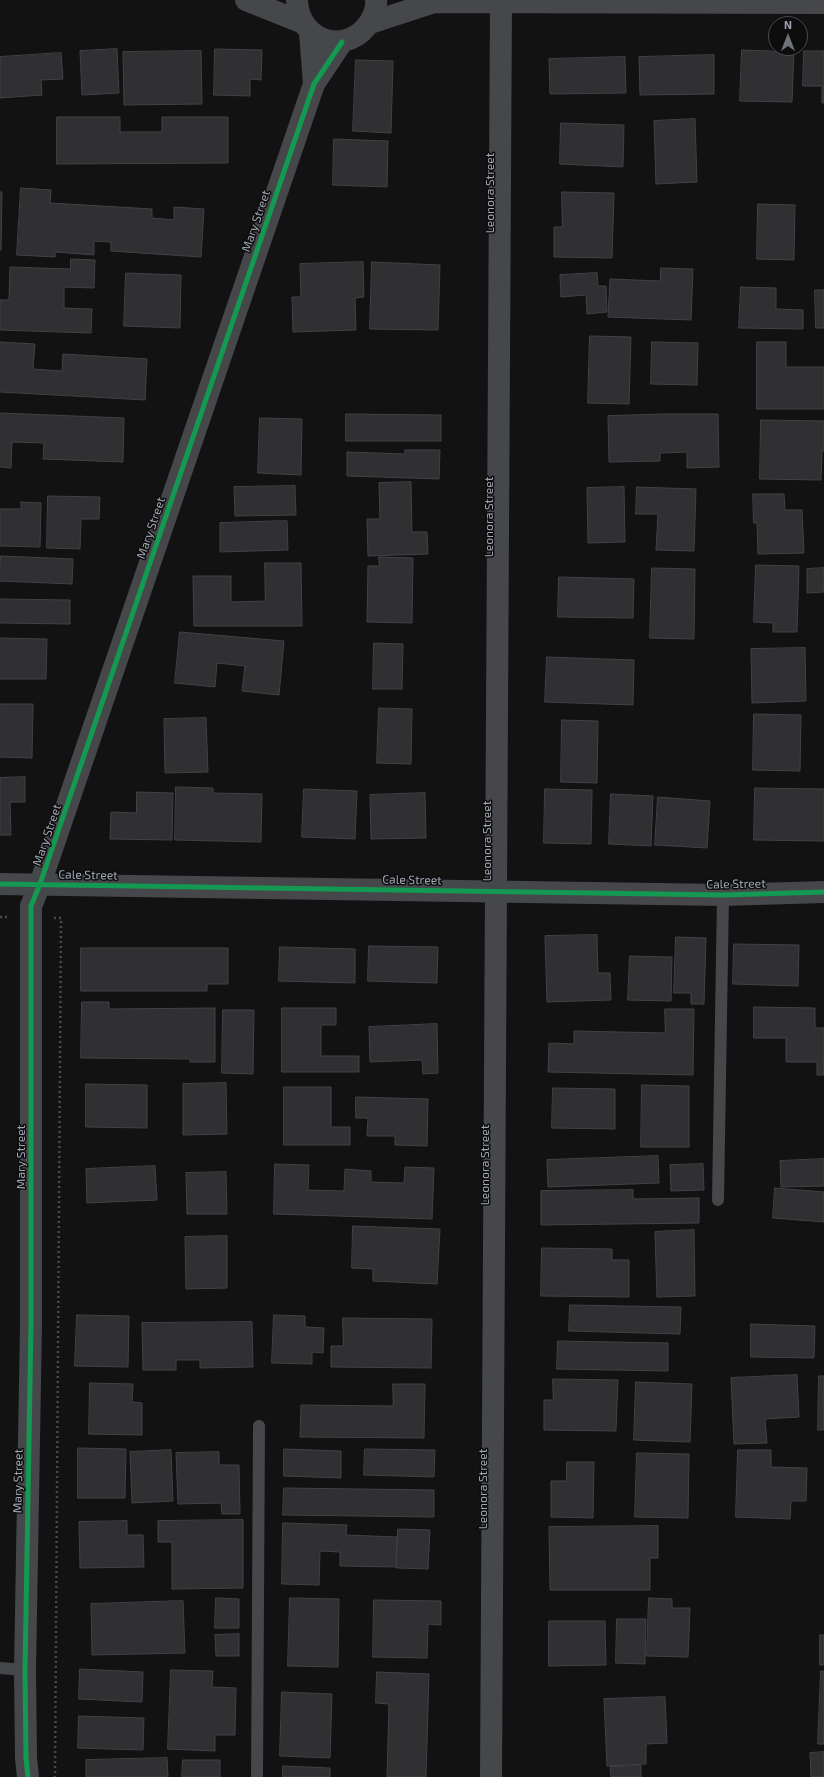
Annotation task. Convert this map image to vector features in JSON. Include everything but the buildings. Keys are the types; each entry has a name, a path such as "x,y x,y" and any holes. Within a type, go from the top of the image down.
{"street":[{"path":"246,0 306,27 322,40 342,42"},
{"name":"Mary Street","path":"296,0 297,9 306,27 314,84"},
{"path":"370,23 373,17 376,0"},
{"path":"370,23 431,1 824,4"},
{"name":"Leonora Street","path":"491,1777 502,2"},
{"name":"Mary Street","path":"28,1777 26,1758 25,1670 31,1325 31,906 40,884 314,84 342,42 355,37 370,23"},
{"name":"Cale Street","path":"0,884 723,895 824,892"}],"lane":[{"path":"718,1200 723,895"},
{"path":"257,1777 259,1426"},
{"path":"0,1668 25,1670"}],"cycle path":[{"path":"28,1777 26,1758 25,1670 31,1325 31,906 40,884 314,84 342,42"},
{"path":"0,884 723,895 824,892"}]}
